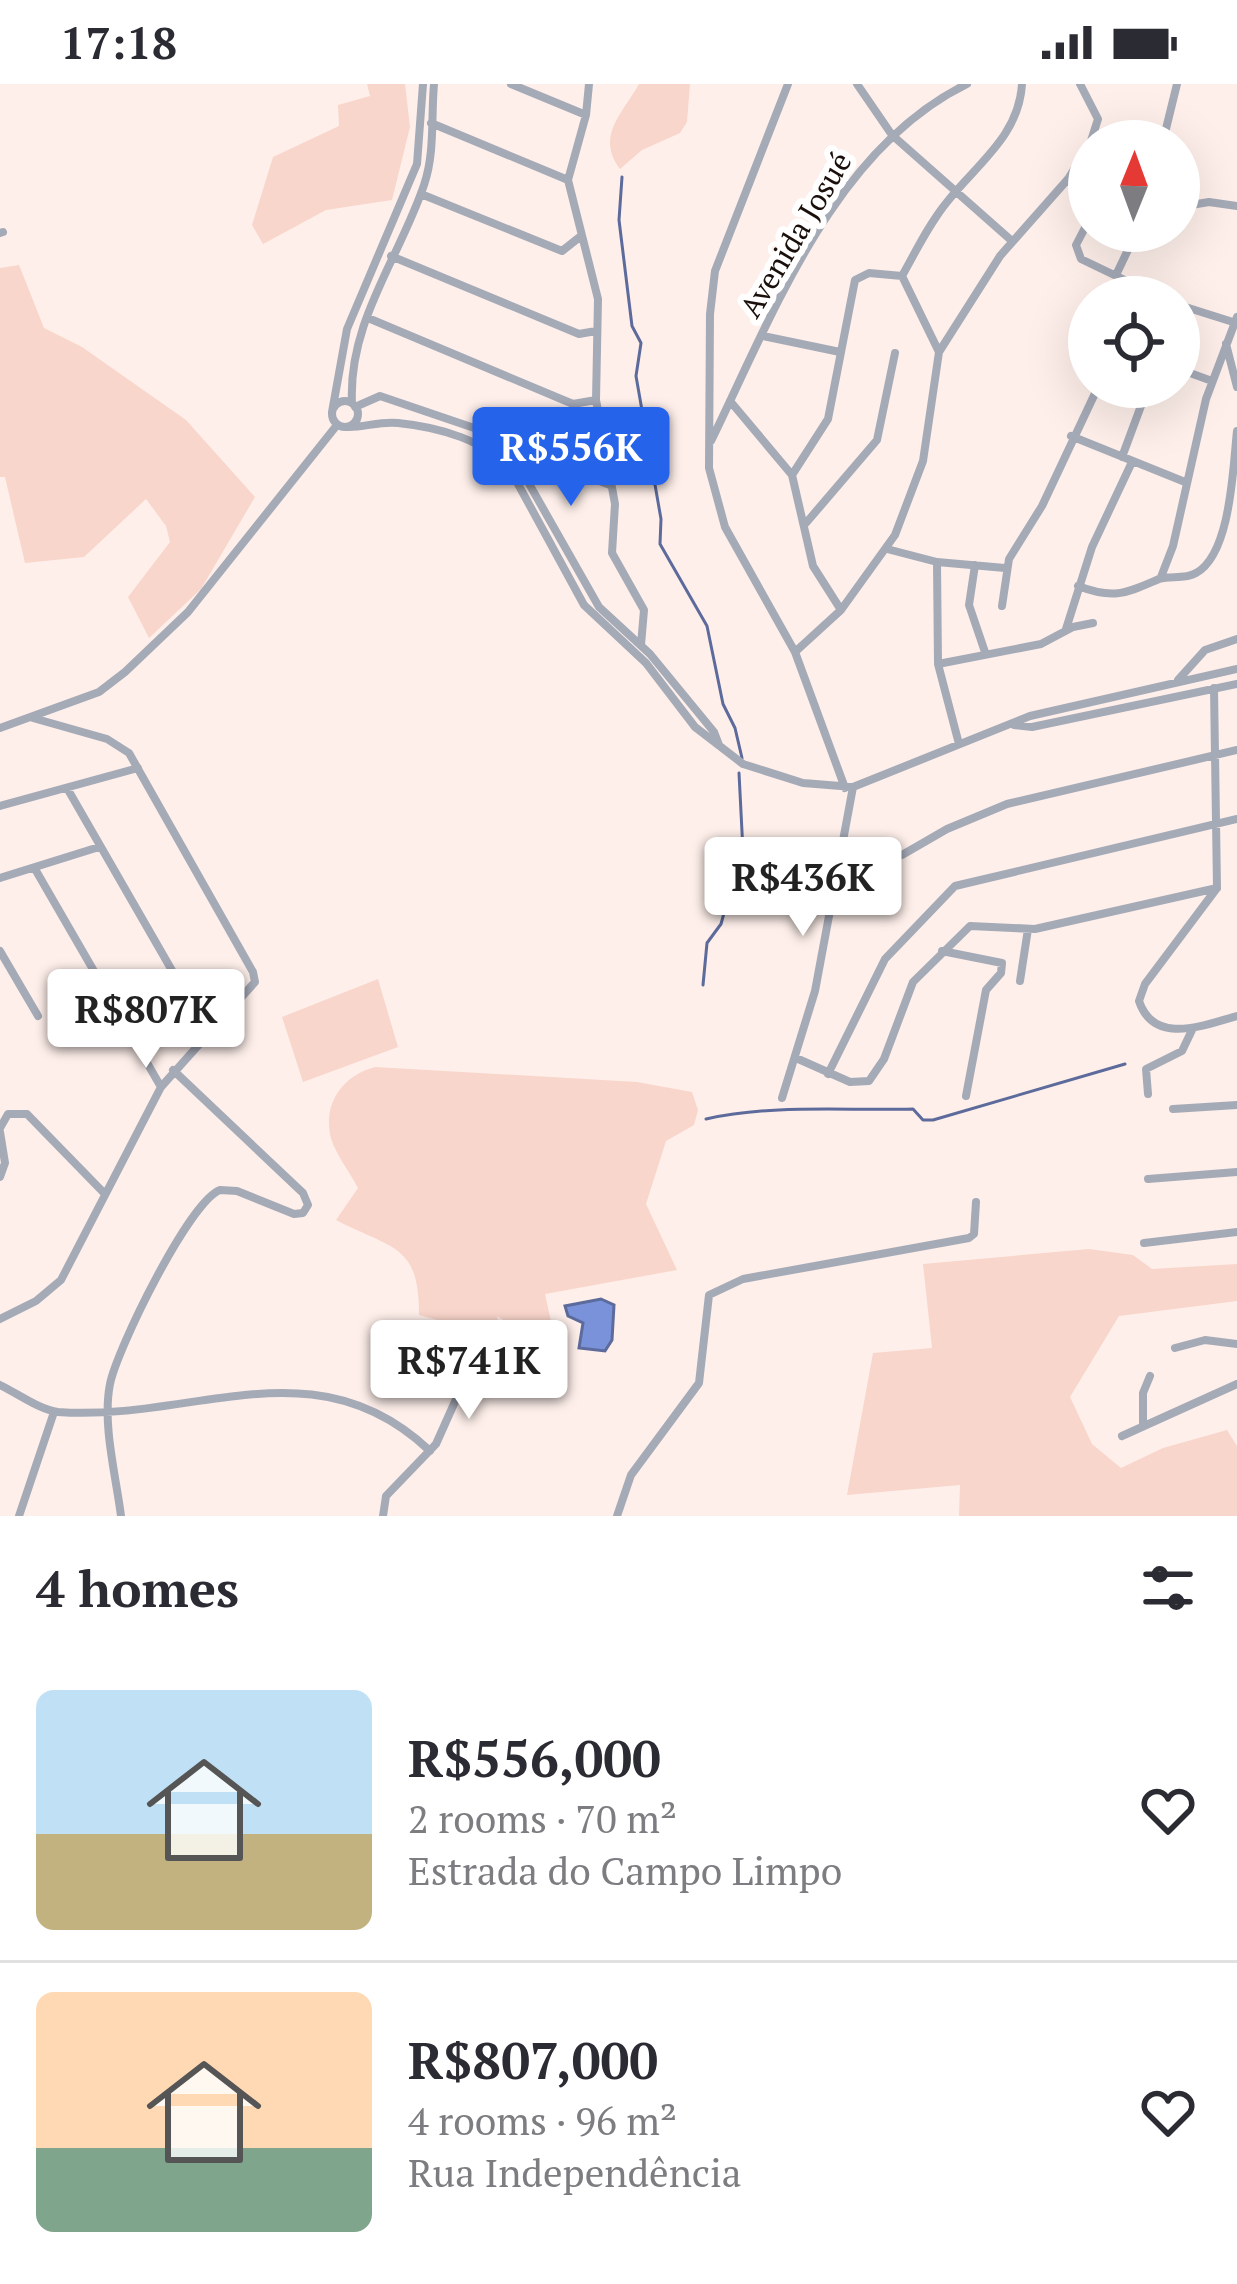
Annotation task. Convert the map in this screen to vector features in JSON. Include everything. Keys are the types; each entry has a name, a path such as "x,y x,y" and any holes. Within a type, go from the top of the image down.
{"street":[{"path":"511,84 586,115"},
{"path":"589,84 586,115 568,181 598,299 596,400 615,504 613,558 643,605 640,645"},
{"path":"782,1098 796,1058 844,845 849,788 795,652 725,527 710,484 708,447 710,314 716,271 788,84"},
{"path":"857,84 892,135 1012,241"},
{"name":"Avenida Josué","path":"708,447 845,188 892,135 967,84"},
{"path":"902,276 954,193 1013,125 1022,84"},
{"path":"1081,84 1098,120"},
{"path":"1168,120 1177,84"},
{"path":"337,425 332,412 347,329 417,164 423,86 434,87 429,167 351,369 357,417 349,427"},
{"path":"431,123 568,181"},
{"path":"795,652 842,610 887,549 919,476 939,352 1012,241 1068,179"},
{"path":"421,194 562,251 581,236"},
{"path":"1200,204 1237,206"},
{"path":"1078,252 1081,259 1115,275 1126,252"},
{"path":"391,256 579,334 596,331"},
{"path":"792,476 828,419 855,280 869,273 902,276"},
{"path":"902,276 939,352"},
{"path":"1161,577 1173,547 1212,381 1235,320 1200,311"},
{"path":"368,318 573,404 596,400"},
{"path":"764,336 840,352"},
{"path":"1226,343 1237,387"},
{"path":"805,524 877,440 895,352"},
{"path":"1200,377 1212,381"},
{"path":"332,412 338,403 353,405 380,396 483,431 507,446 610,484"},
{"path":"730,401 792,476 813,566 842,610"},
{"path":"1002,607 1005,568 1042,506 1086,408"},
{"path":"1066,629 1142,408"},
{"path":"337,425 400,423 477,442 495,452 512,473 592,615 646,663 695,727 763,771 823,787 849,788 1030,716 1237,669"},
{"path":"0,728 99,692 160,639 232,558 247,532 337,425"},
{"path":"1078,586 1126,594 1161,577 1189,576 1213,558 1224,522 1237,431"},
{"path":"1071,436 1185,482"},
{"path":"507,446 599,607 640,645 714,732 719,746"},
{"path":"887,549 937,562 1005,568"},
{"path":"937,562 938,664 959,744"},
{"path":"975,565 969,605 985,652"},
{"path":"938,664 1041,644 1066,629 1093,623"},
{"path":"1177,682 1205,650 1237,639"},
{"path":"1012,725 1032,728 1237,684"},
{"path":"1214,688 1217,888 1140,994 1141,1007 1157,1025 1193,1028 1237,1016"},
{"path":"0,1319 36,1301 61,1280 161,1087 255,982 138,767 116,742 33,718"},
{"path":"844,845 884,856 902,855 1007,803 1237,750"},
{"path":"0,806 138,767"},
{"path":"67,788 208,1033"},
{"path":"828,1074 885,959 955,886 1237,819"},
{"path":"0,878 99,847"},
{"path":"35,869 161,1087"},
{"path":"796,1058 860,1083 876,1076 907,992 941,950 970,926 1028,929 1217,888"},
{"path":"1020,982 1028,929"},
{"path":"941,950 996,958 1002,963 1001,973 986,990 966,1096"},
{"path":"0,951 38,1016"},
{"path":"1148,1094 1146,1069 1181,1051 1193,1028"},
{"path":"121,1516 110,1383 149,1293 204,1199 229,1189 294,1214 303,1213 308,1205 303,1193 173,1070"},
{"path":"1173,1109 1237,1105"},
{"path":"0,1177 5,1163 0,1130 8,1114 27,1114 104,1193"},
{"path":"1148,1178 1237,1172"},
{"path":"617,1516 638,1464 699,1383 709,1295 743,1279 969,1238 975,1228 976,1202"},
{"path":"1144,1243 1237,1232"},
{"path":"1175,1348 1205,1340 1237,1344"},
{"path":"383,1516 389,1492 430,1451 470,1369"},
{"path":"1143,1425 1143,1393 1150,1376"},
{"path":"1122,1436 1237,1384"},
{"path":"0,1385 54,1412 268,1392 316,1392 353,1400 386,1417 430,1451"},
{"path":"19,1516 54,1412"}],"shaded area":[{"path":"367,84 405,84 410,127 392,200 326,210 263,244 252,225 273,157 339,126 338,105 370,96"},
{"path":"639,84 690,84 687,122 680,133 642,150 620,169 610,146 611,135"},
{"path":"19,265 44,328 82,347 186,420 255,497 201,589 149,638 128,597 170,542 166,526 146,499 84,557 25,563 5,477 0,477 0,268"},
{"path":"378,979 398,1047 303,1082 282,1017"},
{"path":"375,1067 637,1082 692,1092 698,1110 694,1125 666,1141 646,1204 677,1270 545,1294 562,1372 545,1376 530,1336 497,1316 503,1344 484,1333 419,1315 418,1292 408,1262 388,1245 336,1220 358,1188 332,1141 330,1110 346,1083"},
{"path":"1089,1249 1133,1255 1152,1269 1237,1264 1237,1301 1119,1316 1070,1397 1092,1444 1121,1468 1163,1448 1227,1430 1237,1446 1237,1516 959,1516 960,1485 847,1495 873,1353 932,1348 923,1264"}],"water":[{"path":"601,1299 614,1305 612,1340 605,1351 579,1348 583,1323 568,1316 565,1306"}],"waterway":[{"path":"622,177 619,220 632,326 641,343 636,376 661,519 660,544 707,626 723,704 742,758"},
{"path":"703,985 707,943 721,924 733,880 744,871 739,773"},
{"path":"706,1119 783,1110 913,1109 923,1120 933,1120 1125,1064"}]}
